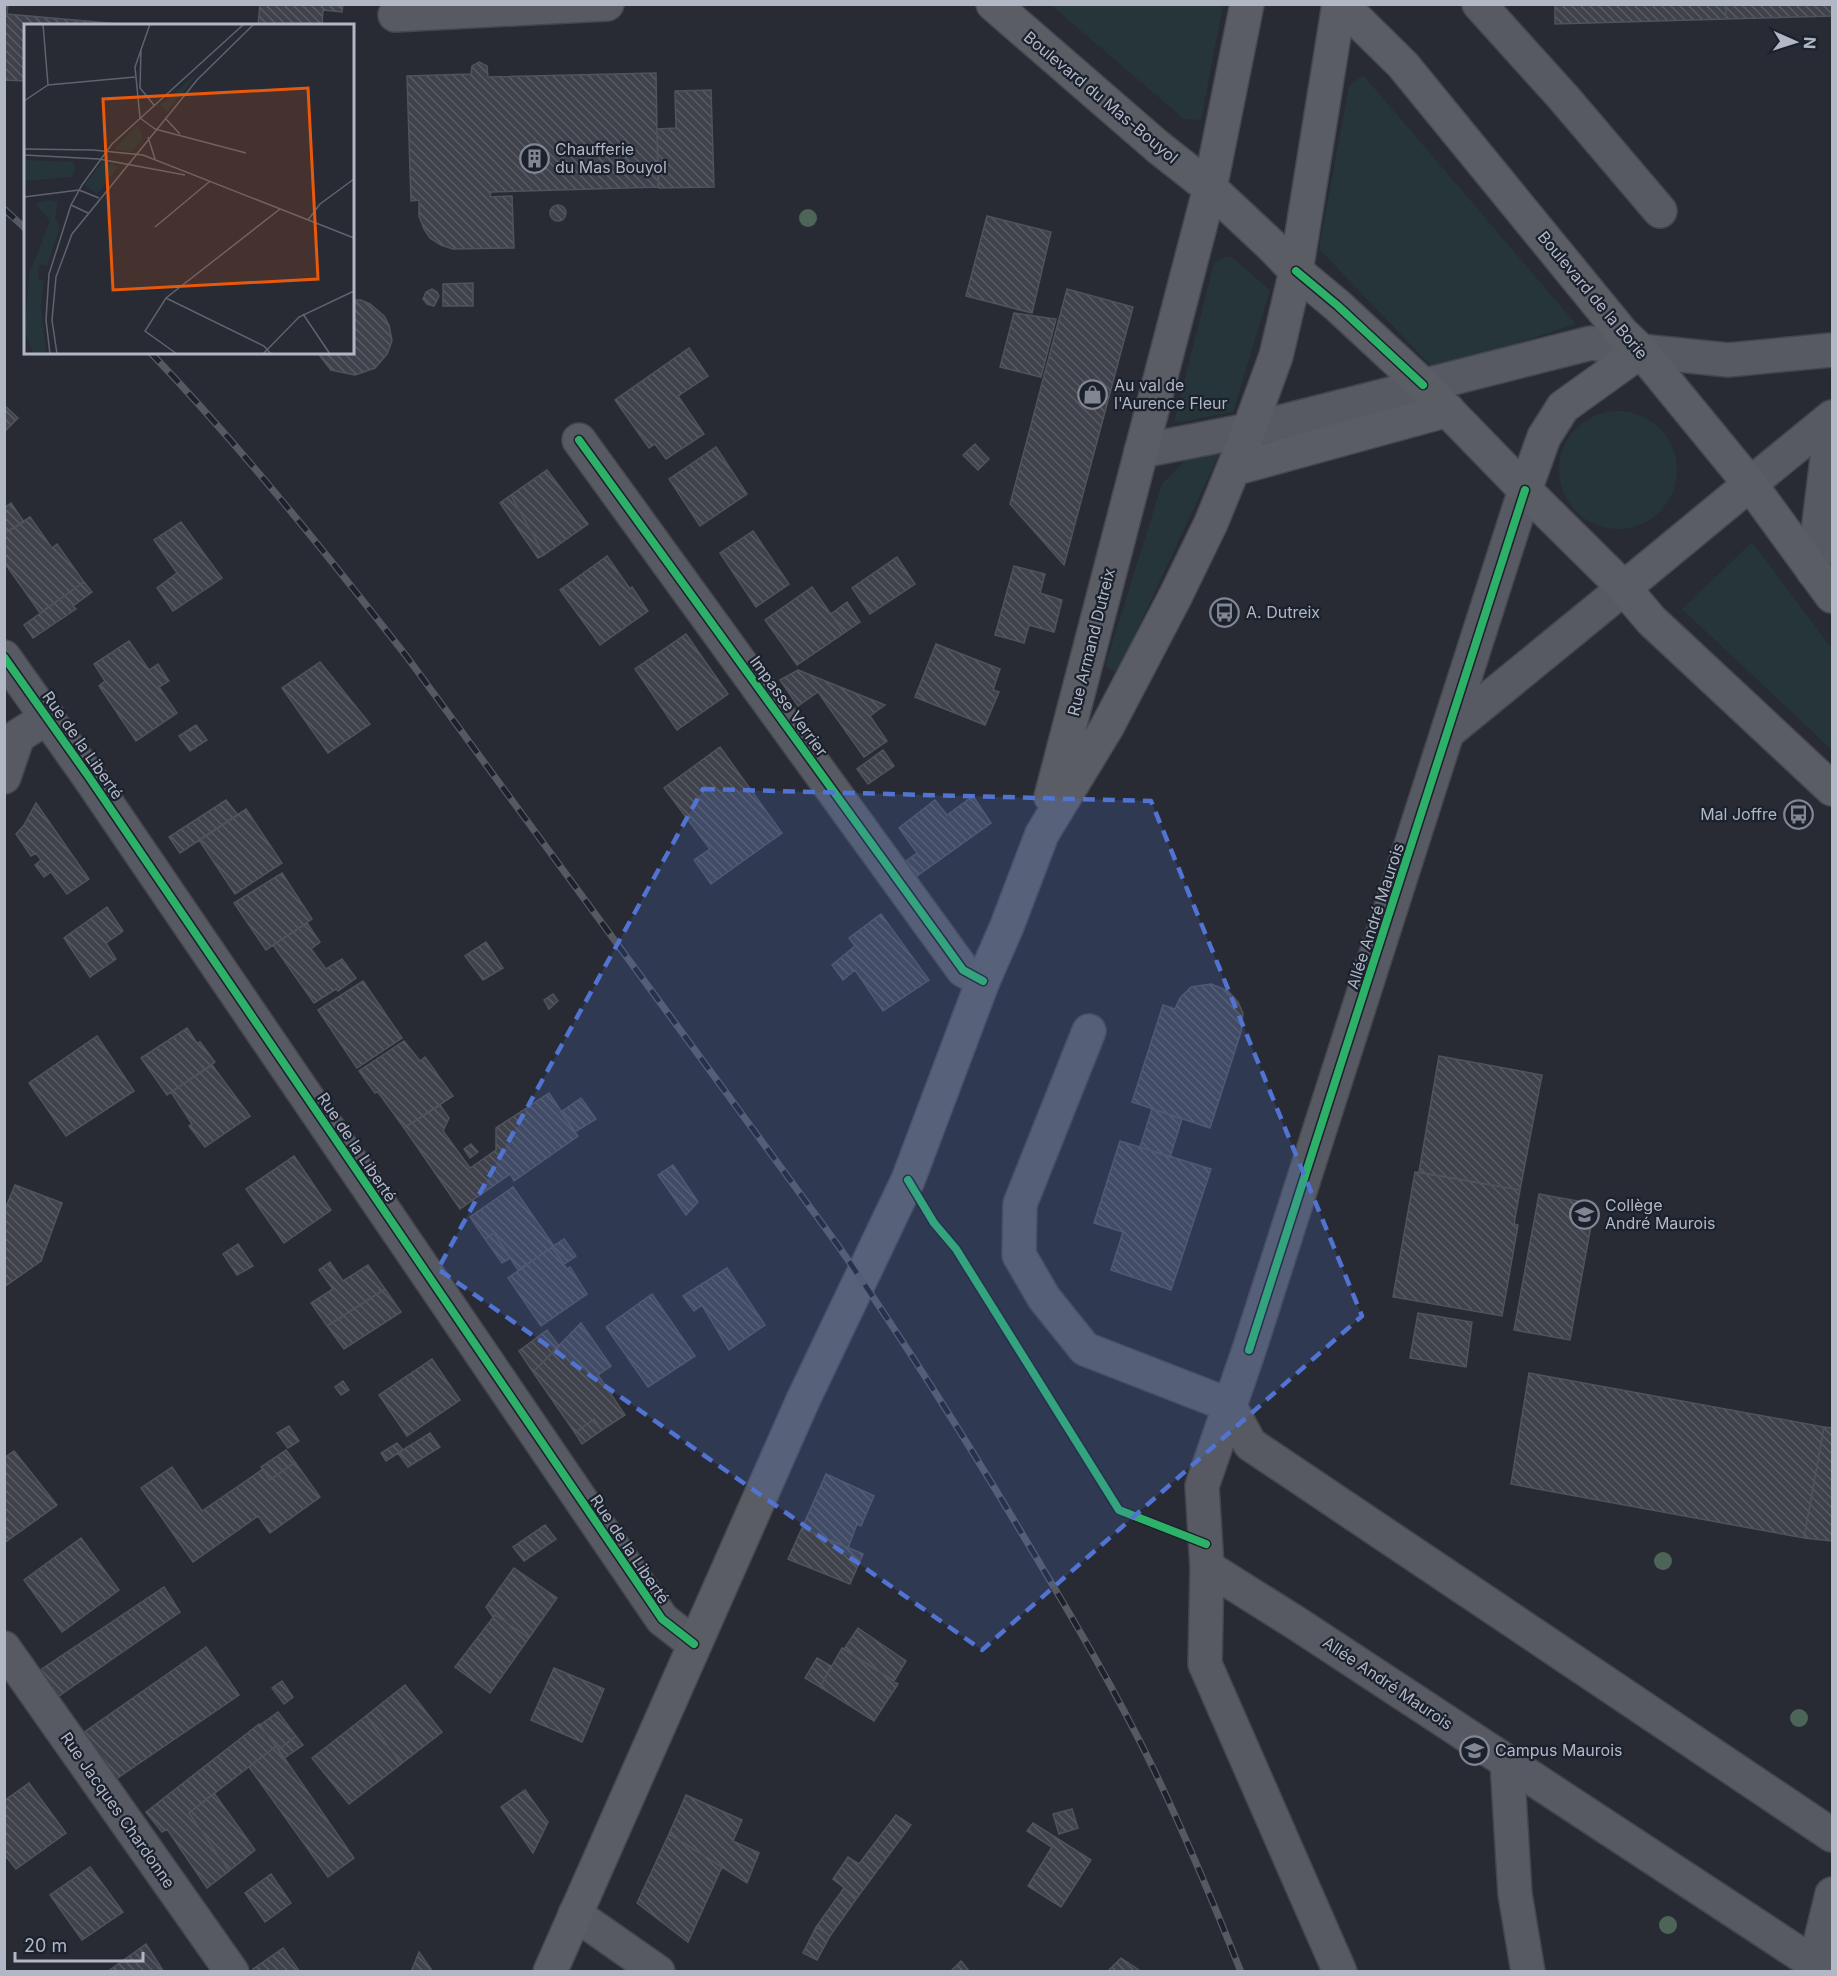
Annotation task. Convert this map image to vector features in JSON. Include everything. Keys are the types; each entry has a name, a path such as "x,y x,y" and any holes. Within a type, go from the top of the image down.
{"main road":[{"name":"Boulevard du Mas-Bouyol","path":"993,4 1158,147 1210,188 1296,271"},
{"name":"Rue Armand Dutreix","path":"1042,834 1210,188 1247,4"},
{"path":"550,1971 803,1400 908,1180 983,981 1042,834 1117,707 1185,576 1211,523 1249,430 1276,356 1296,271 1340,4"},
{"name":"Boulevard de la Borie","path":"1340,4 1403,65 1622,333 1641,351 1750,484 1833,596"},
{"path":"1296,271 1338,306 1423,385 1624,588 1651,620 1833,789"},
{"name":"Allée André Maurois","path":"1525,490 1544,437 1563,406 1641,351"},
{"path":"1233,469 1448,410"},
{"path":"1624,588 1750,484"}],"street":[{"path":"395,15 607,4"},
{"path":"1479,4 1563,97 1660,211"},
{"path":"1141,451 1249,430 1591,343 1728,360 1833,350"},
{"path":"1750,484 1833,418"},
{"path":"1814,571 1833,418"},
{"name":"Impasse Verrier","path":"579,440 963,970 983,981"},
{"name":"Allée André Maurois","path":"1525,490 1248,1350 1202,1486 1208,1568 1296,1623 1821,1968"},
{"path":"1448,732 1624,588"},
{"name":"Rue de la Liberté","path":"4,657 48,717 662,1619 694,1644"},
{"path":"4,777 18,736 48,717"},
{"path":"1089,1031 1020,1204 1019,1256 1044,1298 1085,1349 1229,1405 1250,1444 1833,1835"},
{"path":"1208,1568 1205,1664 1340,1971"},
{"name":"Rue Jacques Chardonne","path":"4,1648 232,1971"},
{"path":"1507,1762 1515,1894 1528,1971"},
{"path":"1821,1968 1833,1894"},
{"path":"575,1914 657,1971"}],"highlighted area":[{"path":"703,789 1151,801 1362,1316 982,1650 438,1269"}],"shaded area":[{"path":"1051,5 1223,5 1201,120 1184,119"},
{"path":"1363,75 1576,324 1435,370 1319,249 1349,86"},
{"path":"1224,257 1232,257 1270,290 1233,412 1174,423 1214,263"},
{"path":"1618,411 1641,415 1660,428 1673,447 1677,470 1673,493 1660,512 1641,525 1618,529 1595,525 1576,512 1563,493 1559,470 1563,447 1576,428 1595,415"},
{"path":"1220,452 1117,673 1105,666 1162,484 1192,453"},
{"path":"1752,542 1832,649 1832,750 1682,609"}],"building":[{"path":"4,4 8,4 7,14 120,24 24,24 24,81 4,80"},
{"path":"260,4 343,4 342,12 323,10 322,24 258,24"},
{"path":"1555,4 1726,4 1726,19 1555,24"},
{"path":"1726,4 1832,4 1832,16 1726,19"},
{"name":"Chaufferie du Mas Bouyol","path":"479,62 487,66 488,77 656,73 658,187 491,192 490,197 512,196 514,248 453,249 430,238 419,216 419,200 411,201 407,76 471,74 472,66"},
{"path":"711,90 714,187 659,188 657,129 676,128 675,91"},
{"path":"558,205 564,207 566,213 564,219 558,221 552,219 550,213 552,207"},
{"path":"987,216 1051,232 1032,313 966,296"},
{"path":"473,283 473,306 443,306 443,284"},
{"path":"432,289 439,296 434,306 427,304 423,299 426,292"},
{"path":"1067,289 1133,307 1064,565 1010,504"},
{"path":"354,300 370,304 384,316 389,325 392,341 387,354 375,368 355,375 331,370 319,354 354,354"},
{"path":"1014,313 1056,319 1041,377 1000,367"},
{"path":"689,348 708,376 678,396 704,434 666,459 655,444 649,448 615,400"},
{"path":"4,405 18,418 4,432"},
{"path":"975,444 989,459 978,470 963,455"},
{"path":"716,447 747,494 700,526 669,479"},
{"path":"547,470 588,524 544,555 511,495"},
{"path":"511,495 544,555 538,558 500,503"},
{"path":"11,503 24,522 4,534 4,508"},
{"path":"30,517 52,548 57,544 84,582 40,613 4,562 4,534"},
{"path":"181,522 222,578 173,611 157,588 177,573 154,540"},
{"path":"753,531 789,584 756,607 720,553"},
{"path":"607,556 648,611 600,645 560,590"},
{"path":"897,557 915,584 870,614 852,588"},
{"path":"1014,566 1045,574 1040,593 1062,600 1054,632 1029,625 1024,643 995,635"},
{"path":"84,582 92,592 73,606 76,609 33,638 24,625"},
{"path":"812,587 844,633 797,665 765,620"},
{"path":"847,602 860,622 844,633 831,614"},
{"path":"686,634 728,694 677,730 635,669"},
{"path":"129,641 149,670 158,664 169,681 159,687 177,713 136,741 99,686 105,681 94,664"},
{"path":"936,644 1000,669 993,690 999,692 985,725 915,697"},
{"path":"320,662 370,724 328,753 282,688"},
{"path":"798,670 885,705 870,716 887,741 864,757 818,692 798,706 780,680"},
{"path":"196,725 207,740 190,751 179,736"},
{"path":"720,747 782,833 711,884 694,860 710,849 664,788"},
{"path":"883,750 894,766 868,784 857,769"},
{"path":"973,796 991,823 917,876 906,861 917,853 899,828 935,800 947,815"},
{"path":"226,800 238,815 180,853 169,837"},
{"path":"36,803 89,879 67,894 51,872 44,877 35,865 41,860 36,853 31,856 16,834 24,825"},
{"path":"246,809 282,863 235,894 199,840"},
{"path":"282,873 312,919 266,950 234,903"},
{"path":"107,907 123,931 106,943 116,959 90,977 64,938"},
{"path":"881,914 929,980 883,1011 855,970 843,980 832,965 855,946 849,938"},
{"path":"307,923 320,942 311,949 326,969 342,959 356,978 338,991 336,989 314,1003 273,945"},
{"path":"486,942 503,968 483,980 465,956"},
{"path":"363,981 402,1038 357,1068 318,1010"},
{"path":"1211,984 1228,991 1238,1002 1243,1013 1241,1032 1210,1128 1132,1102 1163,1005 1175,1009 1180,998 1191,987"},
{"path":"553,994 558,1001 549,1009 544,1000"},
{"path":"187,1028 197,1043 200,1042 215,1062 167,1095 141,1058"},
{"path":"97,1036 134,1091 66,1136 29,1083"},
{"path":"404,1041 420,1061 425,1057 453,1096 404,1128 378,1092 375,1093 359,1071"},
{"path":"1439,1056 1542,1075 1520,1190 1419,1172"},
{"path":"212,1065 250,1116 205,1147 189,1126 192,1124 171,1092"},
{"path":"549,1093 578,1136 514,1181 510,1174 460,1209 404,1128 440,1105 449,1118 443,1131 470,1168 496,1150 496,1128"},
{"path":"581,1098 596,1119 575,1132 561,1112"},
{"path":"1152,1109 1182,1119 1170,1157 1140,1147"},
{"path":"1120,1141 1211,1169 1171,1290 1111,1270 1123,1232 1094,1223"},
{"path":"471,1144 478,1152 470,1158 464,1149"},
{"path":"294,1156 331,1210 284,1243 246,1189"},
{"path":"673,1165 698,1202 686,1215 658,1175"},
{"path":"1415,1172 1520,1190 1514,1224 1518,1225 1502,1316 1393,1297"},
{"path":"15,1185 62,1203 41,1261 4,1287 4,1212"},
{"path":"513,1187 554,1246 518,1270 494,1233 485,1239 470,1217"},
{"path":"1539,1194 1595,1204 1570,1340 1514,1330"},
{"path":"494,1233 510,1258 502,1263 485,1239"},
{"path":"564,1239 576,1256 564,1264 552,1247"},
{"path":"238,1244 253,1266 237,1275 223,1254"},
{"path":"552,1247 567,1269 570,1267 587,1294 541,1326 508,1278"},
{"path":"330,1262 343,1281 368,1265 385,1289 327,1326 311,1303 333,1289 319,1270"},
{"path":"727,1268 765,1325 729,1350 702,1305 694,1311 683,1296"},
{"path":"385,1289 401,1312 344,1349 327,1326"},
{"path":"652,1294 695,1356 648,1387 606,1327"},
{"path":"1418,1313 1472,1322 1466,1367 1410,1358"},
{"path":"581,1323 611,1366 598,1375 625,1415 602,1430 594,1419 575,1433 533,1372"},
{"path":"547,1330 559,1346 533,1372 519,1351"},
{"path":"432,1359 460,1400 407,1436 379,1395"},
{"path":"1529,1373 1824,1427 1804,1538 1511,1484"},
{"path":"343,1381 349,1390 341,1395 335,1387"},
{"path":"594,1419 602,1430 582,1444 575,1433"},
{"path":"289,1426 299,1441 288,1448 277,1433"},
{"path":"1824,1427 1832,1428 1832,1541 1804,1538"},
{"path":"430,1433 440,1447 408,1467 398,1453"},
{"path":"397,1443 403,1450 386,1461 381,1453"},
{"path":"286,1450 295,1462 270,1480 261,1467"},
{"path":"14,1451 57,1505 4,1543 4,1458"},
{"path":"295,1462 320,1497 270,1533 258,1516 193,1562 141,1488 172,1467 202,1511 263,1469 270,1480"},
{"path":"826,1474 874,1496 861,1526 857,1524 848,1548 802,1528"},
{"path":"545,1525 556,1539 524,1561 513,1547"},
{"path":"802,1528 863,1554 850,1584 788,1559"},
{"path":"81,1538 119,1590 62,1632 24,1580"},
{"path":"514,1568 557,1598 529,1638 495,1615 493,1617 486,1607"},
{"path":"164,1587 180,1612 59,1696 39,1671"},
{"path":"495,1615 529,1638 490,1693 455,1667"},
{"path":"858,1628 906,1661 894,1681 844,1649"},
{"path":"206,1647 239,1695 116,1779 83,1733"},
{"path":"842,1648 898,1684 874,1721 820,1687"},
{"path":"817,1658 831,1666 820,1687 805,1678"},
{"path":"554,1668 604,1689 582,1742 531,1720"},
{"path":"282,1681 293,1697 284,1704 272,1688"},
{"path":"405,1685 442,1732 401,1764 366,1716"},
{"path":"278,1712 296,1736 278,1750 260,1725"},
{"path":"366,1716 401,1764 349,1804 312,1758"},
{"path":"259,1724 276,1746 189,1813 229,1871 207,1888 167,1829 162,1832 146,1812"},
{"path":"296,1736 303,1745 283,1759 278,1750"},
{"path":"276,1746 354,1858 328,1877 249,1767"},
{"path":"29,1783 66,1833 16,1869 4,1854 4,1801"},
{"path":"525,1790 548,1822 533,1853 501,1807"},
{"path":"214,1793 255,1850 229,1871 189,1813"},
{"path":"686,1795 742,1820 733,1841 759,1853 747,1883 669,1834"},
{"path":"1072,1809 1078,1828 1059,1834 1053,1814"},
{"path":"896,1815 911,1825 857,1898 833,1879 848,1857 859,1864"},
{"path":"1033,1823 1091,1860 1061,1907 1028,1886 1052,1847 1027,1831"},
{"path":"669,1834 722,1867 688,1942 637,1903"},
{"path":"90,1867 123,1912 82,1940 50,1895"},
{"path":"271,1874 291,1903 265,1922 245,1893"},
{"path":"844,1888 857,1898 830,1936 816,1927"},
{"path":"816,1927 830,1936 817,1960 803,1953"},
{"path":"146,1944 164,1972 107,1972"},
{"path":"283,1948 300,1972 254,1972 253,1969"},
{"path":"419,1952 433,1972 411,1972"},
{"path":"1121,1958 1142,1972 1107,1972"},
{"path":"961,1961 970,1972 950,1972"}],"railway":[{"path":"4,209 24,227"},
{"path":"152,354 282,501 407,657 862,1281 981,1466 1110,1684 1166,1796 1200,1871 1241,1972"}],"cycle path":[{"path":"1296,271 1338,306 1423,385"},
{"path":"579,440 963,970 983,981"},
{"path":"1249,1350 1525,490"},
{"path":"4,657 89,777 662,1619 694,1644"},
{"path":"908,1180 934,1223 956,1249 1119,1510 1206,1544"}],"place":[{"name":"Chaufferie du Mas Bouyol","path":"534,158"},
{"name":"Au val de l'Aurence Fleur","path":"1093,394"},
{"name":"A. Dutreix","path":"1225,612"},
{"name":"Mal Joffre","path":"1798,814"},
{"name":"Collège André Maurois","path":"1584,1214"},
{"name":"Campus Maurois","path":"1474,1750"}]}
